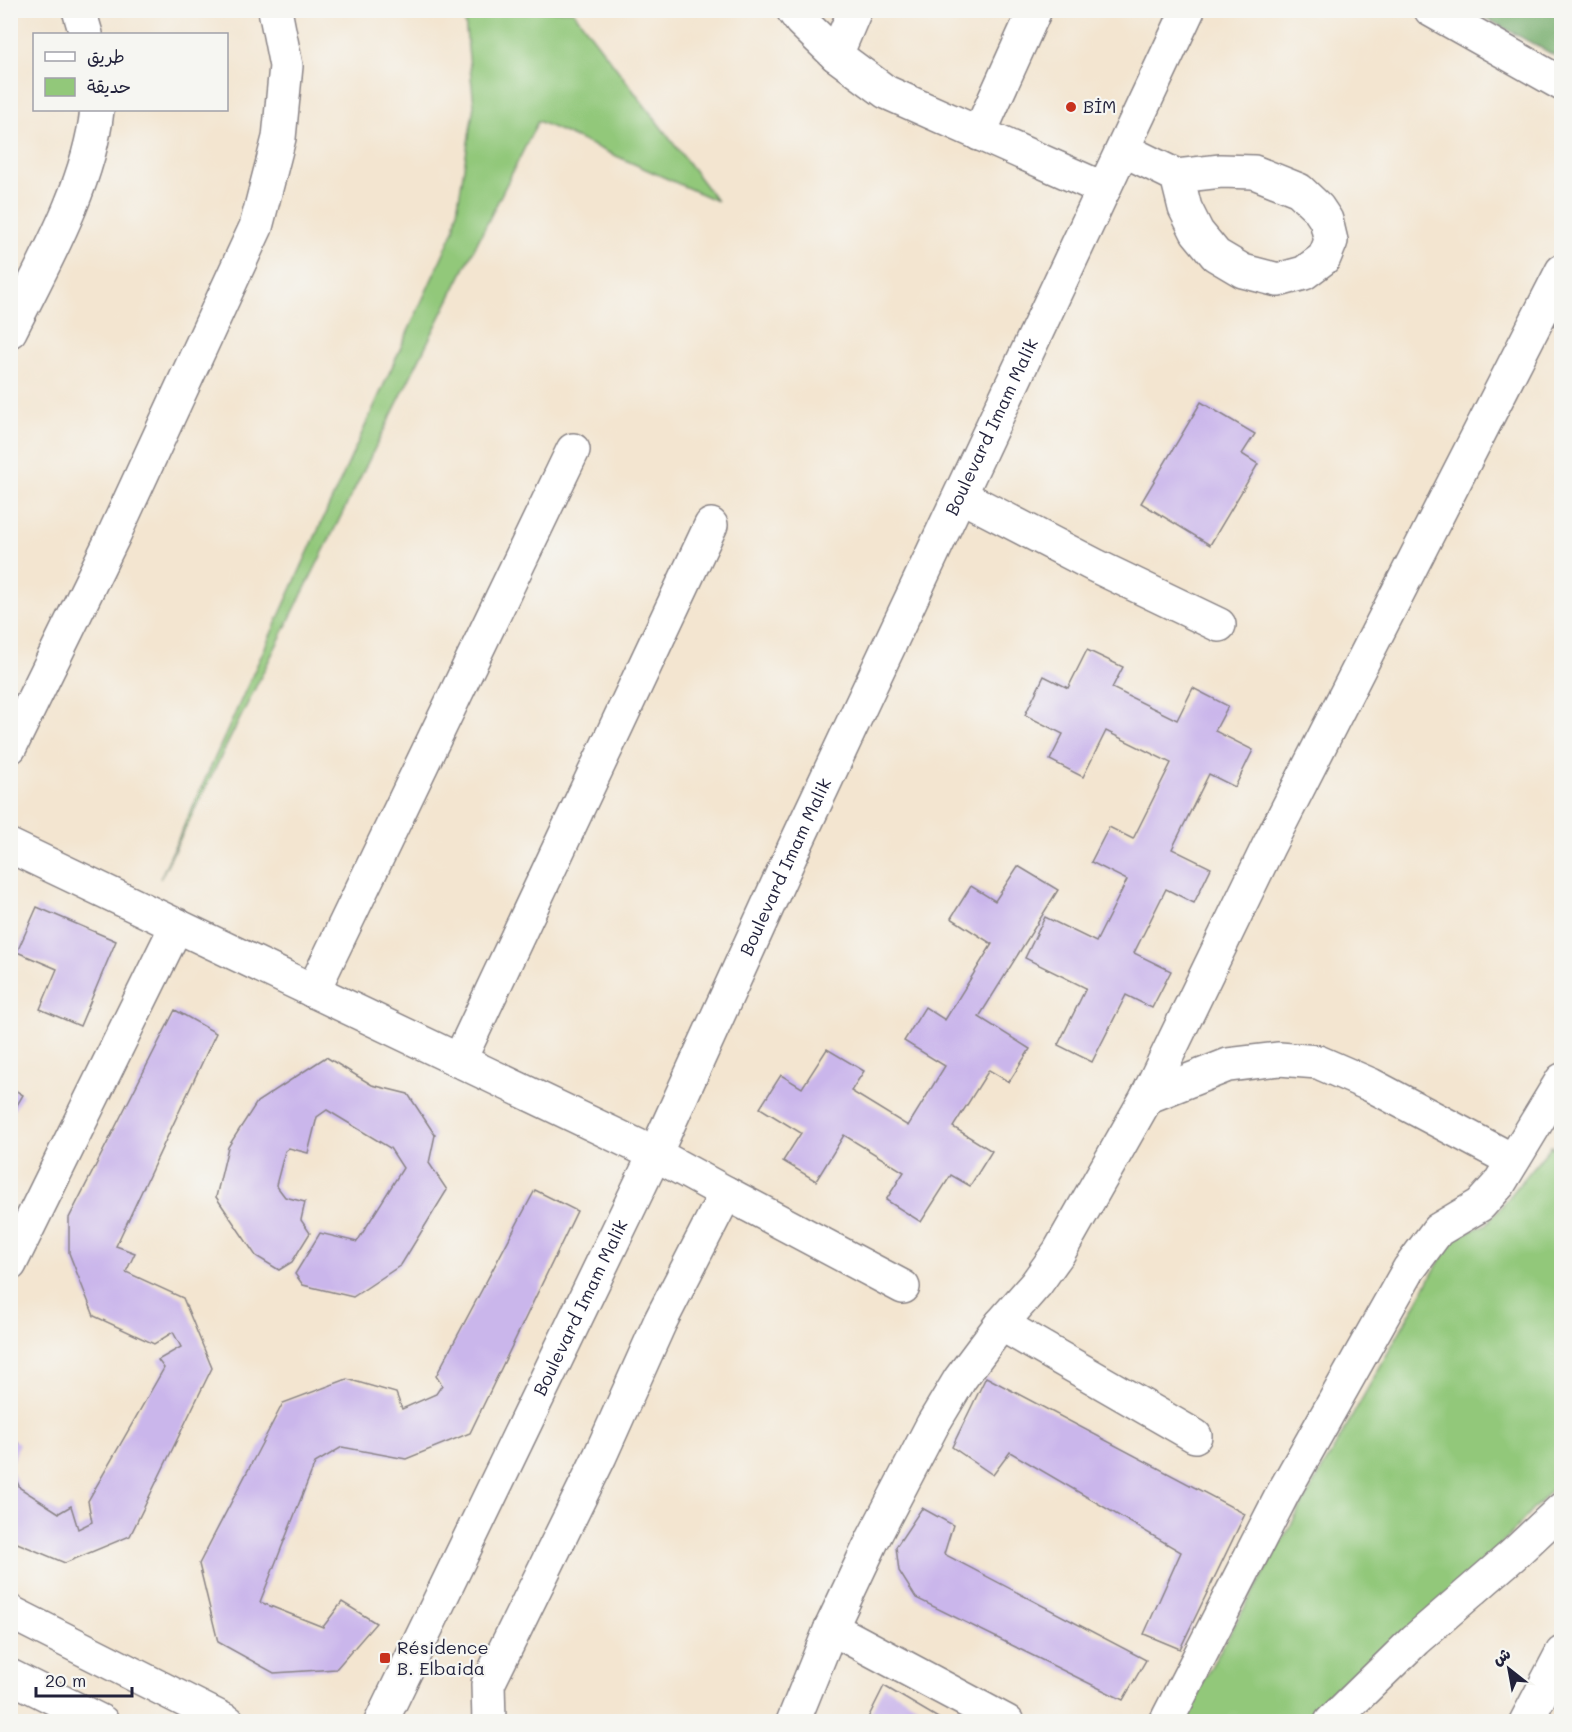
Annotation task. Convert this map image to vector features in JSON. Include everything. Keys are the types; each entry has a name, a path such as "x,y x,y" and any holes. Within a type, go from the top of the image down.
{"main road":[{"path":"79,10 86,33"},
{"path":"10,747 113,537 256,227 279,138 286,66 275,10"},
{"path":"793,10 836,56 886,92 1104,189"},
{"path":"836,56 855,10"},
{"path":"979,134 1035,10"},
{"name":"Boulevard Imam Malik","path":"381,1722 655,1154 794,848 1188,10"},
{"path":"1431,10 1562,84"},
{"path":"10,331 54,242 87,163 97,111"},
{"path":"1124,150 1177,176 1221,171 1254,172 1299,190 1318,208 1326,220 1331,241 1324,258 1304,273 1278,280 1243,271 1216,255 1197,232 1185,208 1177,176"},
{"path":"792,1722 831,1628 873,1539 923,1442 960,1379 1059,1252 1147,1097 1269,847 1562,271"},
{"path":"313,991 573,450"},
{"path":"961,496 1096,566 1219,625"},
{"path":"459,1061 711,525"},
{"path":"10,846 655,1154 903,1287"},
{"path":"10,1264 177,925"},
{"path":"1147,1097 1228,1065 1279,1059 1317,1062 1371,1085 1512,1160"},
{"path":"1166,1722 1283,1493 1408,1269 1438,1230 1479,1205 1499,1184 1562,1080"},
{"path":"489,1722 488,1684 600,1456 660,1322 726,1193"},
{"path":"1001,1324 1194,1436"},
{"path":"1330,1722 1415,1640 1562,1509"},
{"path":"10,1612 228,1722"},
{"path":"831,1628 1007,1722"},
{"path":"1526,1722 1562,1653"},
{"path":"10,1676 102,1722"}],"green space":[{"path":"464,11 573,11 717,201 538,121 160,879 454,230 474,105"},
{"path":"1473,11 1561,11 1561,59"},
{"path":"1551,1146 1561,1152 1561,1479 1339,1721 1180,1722 1452,1239 1487,1224"}],"building":[{"path":"1201,402 1255,434 1242,454 1258,464 1210,545 1141,503"},
{"path":"1087,650 1123,667 1112,688 1177,720 1193,688 1228,706 1215,731 1253,750 1235,787 1209,774 1172,849 1211,868 1194,903 1166,889 1134,953 1171,971 1152,1008 1126,995 1092,1062 1058,1045 1086,988 1025,958 1045,917 1096,942 1127,880 1091,862 1109,827 1133,839 1171,763 1106,731 1083,777 1050,760 1063,734 1025,715 1044,676 1068,688"},
{"path":"1018,866 1058,890 979,1017 1030,1049 1009,1082 989,1070 953,1127 992,1151 970,1186 951,1175 921,1222 886,1200 904,1172 844,1135 816,1181 783,1161 801,1133 760,1108 781,1075 802,1088 827,1049 864,1071 851,1091 908,1126 945,1066 904,1041 925,1007 945,1020 992,944 951,918 971,886 995,901"},
{"path":"37,907 116,941 80,1026 40,1009 57,969 17,952"},
{"path":"175,1010 216,1033 116,1246 135,1253 126,1272 183,1298 212,1368 130,1536 65,1563 10,1540 10,1438 19,1443 11,1469 20,1488 59,1513 71,1506 78,1529 92,1522 88,1501 164,1368 158,1360 181,1347 173,1332 154,1344 94,1316 69,1253 69,1218"},
{"path":"326,1057 372,1085 408,1094 435,1135 429,1163 447,1190 401,1265 353,1297 303,1285 295,1274 320,1233 357,1242 403,1168 390,1148 327,1110 317,1117 308,1153 289,1148 285,1151 276,1185 285,1197 305,1202 301,1220 310,1233 292,1262 279,1270 256,1256 216,1197 228,1147 257,1102"},
{"path":"10,1087 23,1095 10,1117"},
{"path":"535,1190 577,1211 470,1433 406,1459 342,1447 315,1463 260,1602 323,1627 342,1602 376,1623 336,1669 274,1673 218,1642 199,1564 283,1403 347,1379 396,1393 402,1409 436,1394 442,1385 436,1376"},
{"path":"986,1377 1245,1514 1180,1649 1144,1634 1181,1552 1010,1452 993,1475 952,1447"},
{"path":"922,1508 953,1525 944,1554 1146,1660 1123,1700 916,1598 899,1571 896,1547"},
{"path":"884,1686 945,1722 866,1722"}],"place":[{"name":"BİM","path":"1071,107"},
{"name":"Résidence B. Elbaida","path":"385,1658"}]}
